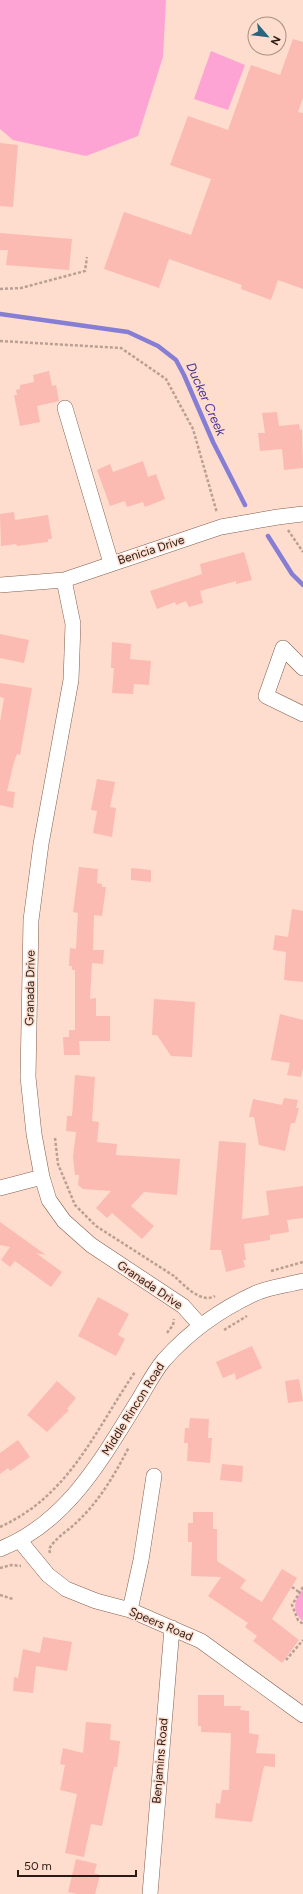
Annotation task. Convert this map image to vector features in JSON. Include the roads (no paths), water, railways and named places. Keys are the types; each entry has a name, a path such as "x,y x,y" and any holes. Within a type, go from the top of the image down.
{"street":[{"path":"65,408 111,563"},
{"name":"Benicia Drive","path":"0,585 64,580 221,527 303,514"},
{"name":"Granada Drive","path":"64,580 73,624 71,680 41,844 31,920 28,1077 34,1134 42,1177 49,1200 64,1221 90,1244 183,1306 200,1325"},
{"path":"303,668 283,648 266,696 303,714"},
{"path":"0,1188 42,1177"},
{"name":"Middle Rincon Road","path":"0,1549 20,1541 55,1516 80,1490 105,1455 163,1361 200,1325 257,1293 303,1281"},
{"path":"130,1610 141,1560 154,1476"},
{"name":"Speers Road","path":"20,1541 48,1575 66,1589 96,1601 130,1610 201,1641 303,1715"},
{"name":"Benjamins Road","path":"150,1894 172,1628"}],"waterway":[{"name":"Ducker Creek","path":"0,314 128,332 158,346 176,360 213,442 245,505"},
{"name":"Ducker Creek","path":"268,536 292,574 303,585"}]}
